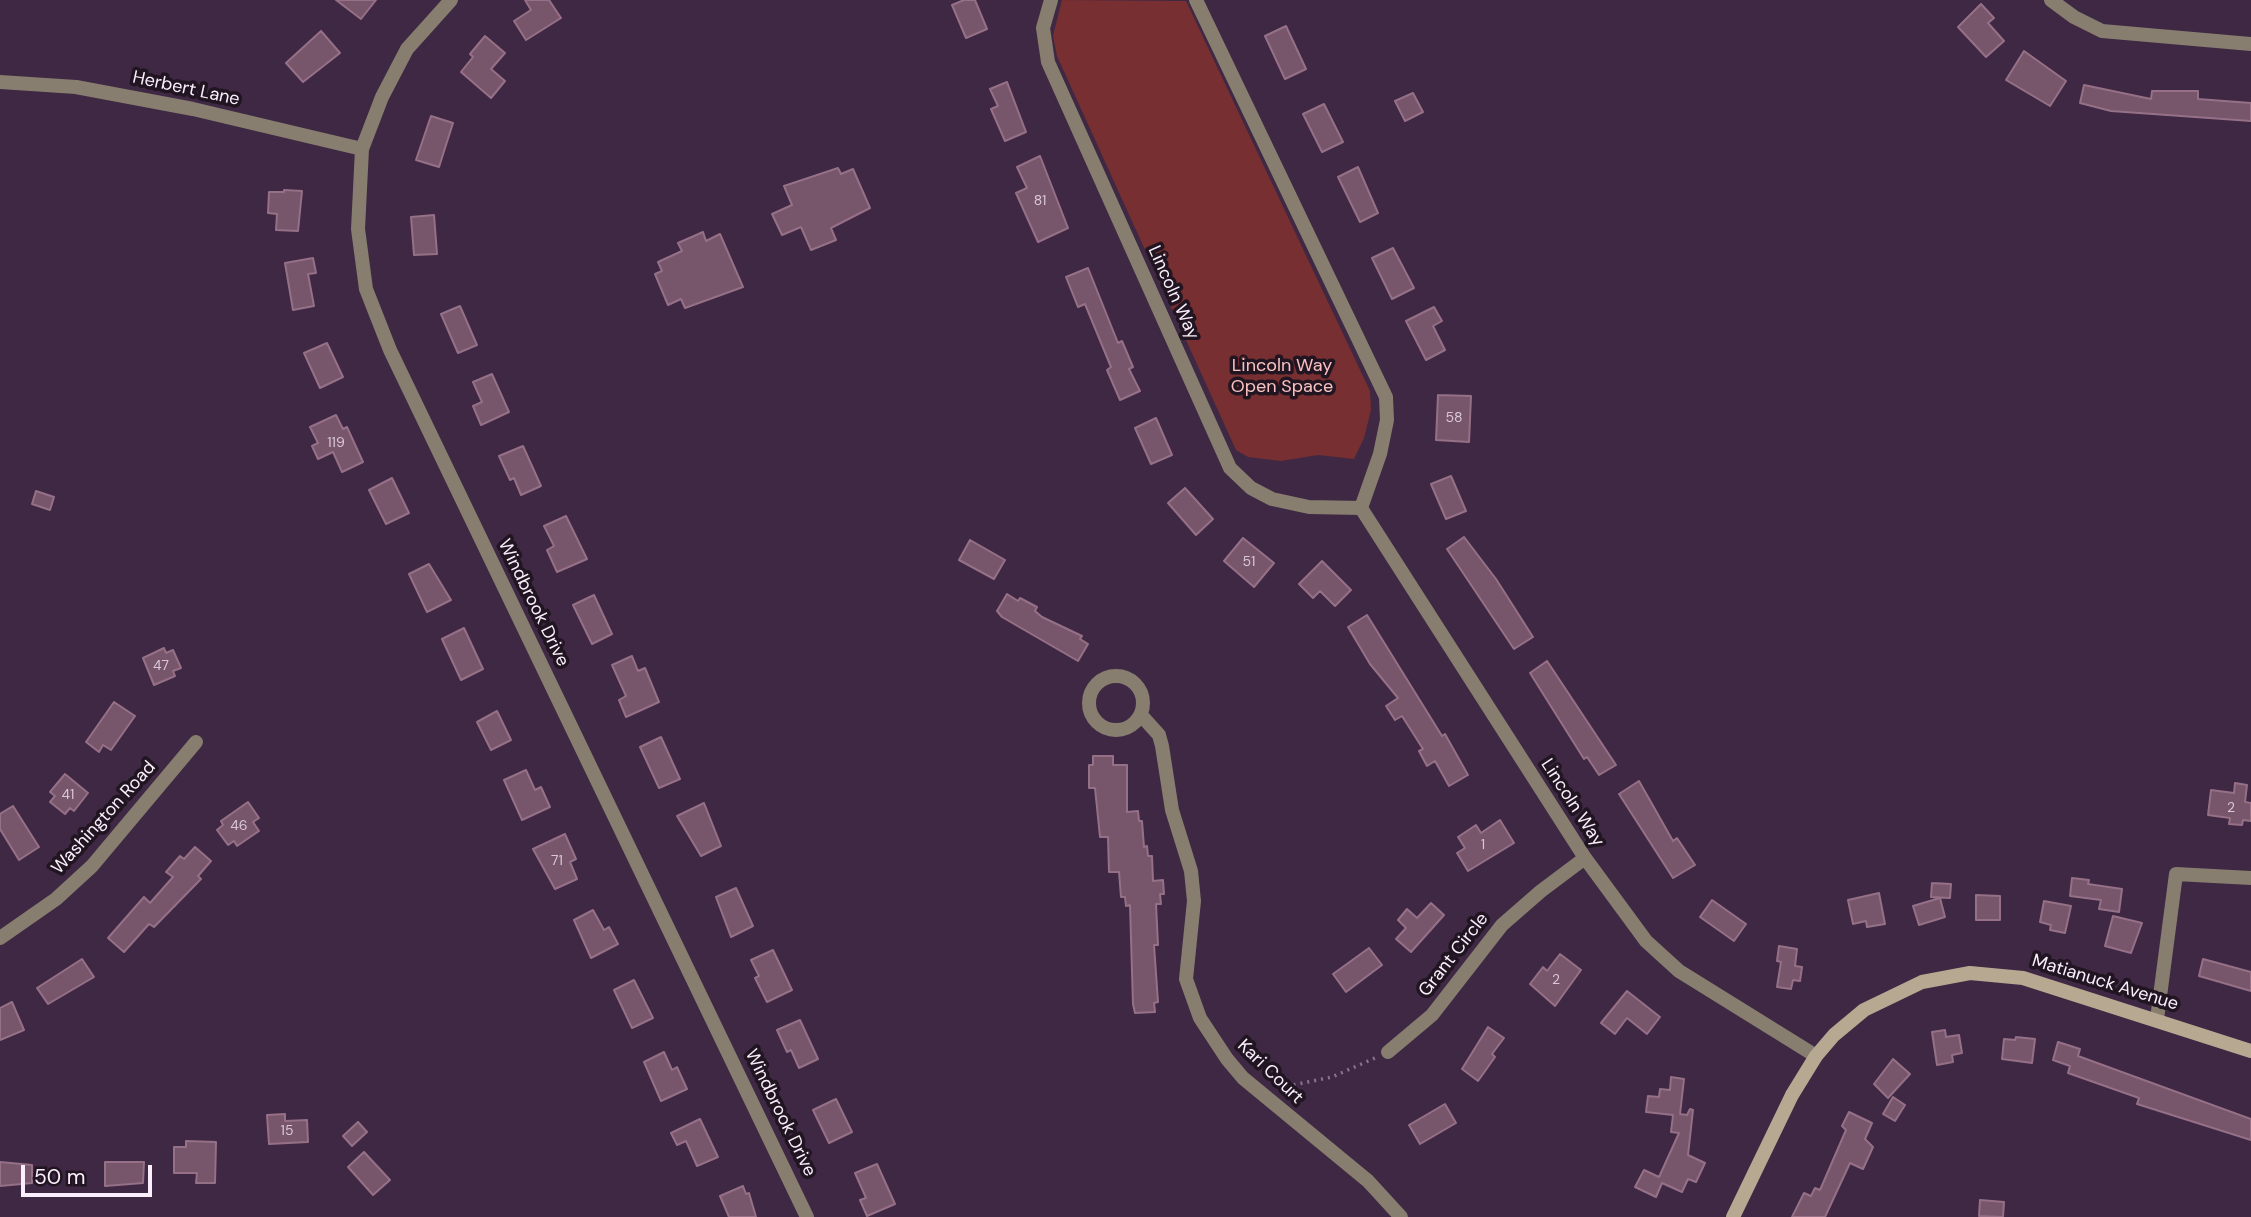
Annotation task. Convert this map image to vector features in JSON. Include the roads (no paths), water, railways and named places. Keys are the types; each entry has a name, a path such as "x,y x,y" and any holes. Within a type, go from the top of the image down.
{"street":[{"name":"Windbrook Drive","path":"451,0 407,49 382,97 362,149 359,251 366,289 379,326 807,1217"},
{"name":"Lincoln Way","path":"1051,0 1043,28 1048,62 1230,468 1251,488 1272,499 1309,506 1361,508 1585,858 1624,913 1663,958 1816,1056"},
{"path":"1196,0 1386,397 1387,420 1380,454 1361,508"},
{"path":"2051,0 2074,17 2102,31 2251,44"},
{"name":"Herbert Lane","path":"0,82 76,87 193,109 362,149"},
{"name":"Kari Court","path":"1141,715 1159,735 1172,810 1191,870 1194,901 1185,966 1189,993 1209,1034 1227,1059 1269,1102 1368,1181 1401,1217"},
{"name":"Washington Road","path":"0,938 56,899 92,866 196,742"},
{"name":"Grant Circle","path":"1388,1052 1432,1014 1508,919 1585,858"},
{"path":"2157,1019 2176,874 2251,878"},
{"name":"Matianuck Avenue","path":"1733,1217 1792,1095 1816,1056 1843,1026 1876,1003 1922,982 1958,974 2023,978 2251,1051"}],"park label":[{"name":"Lincoln Way Open Space","path":"1282,376"}]}
